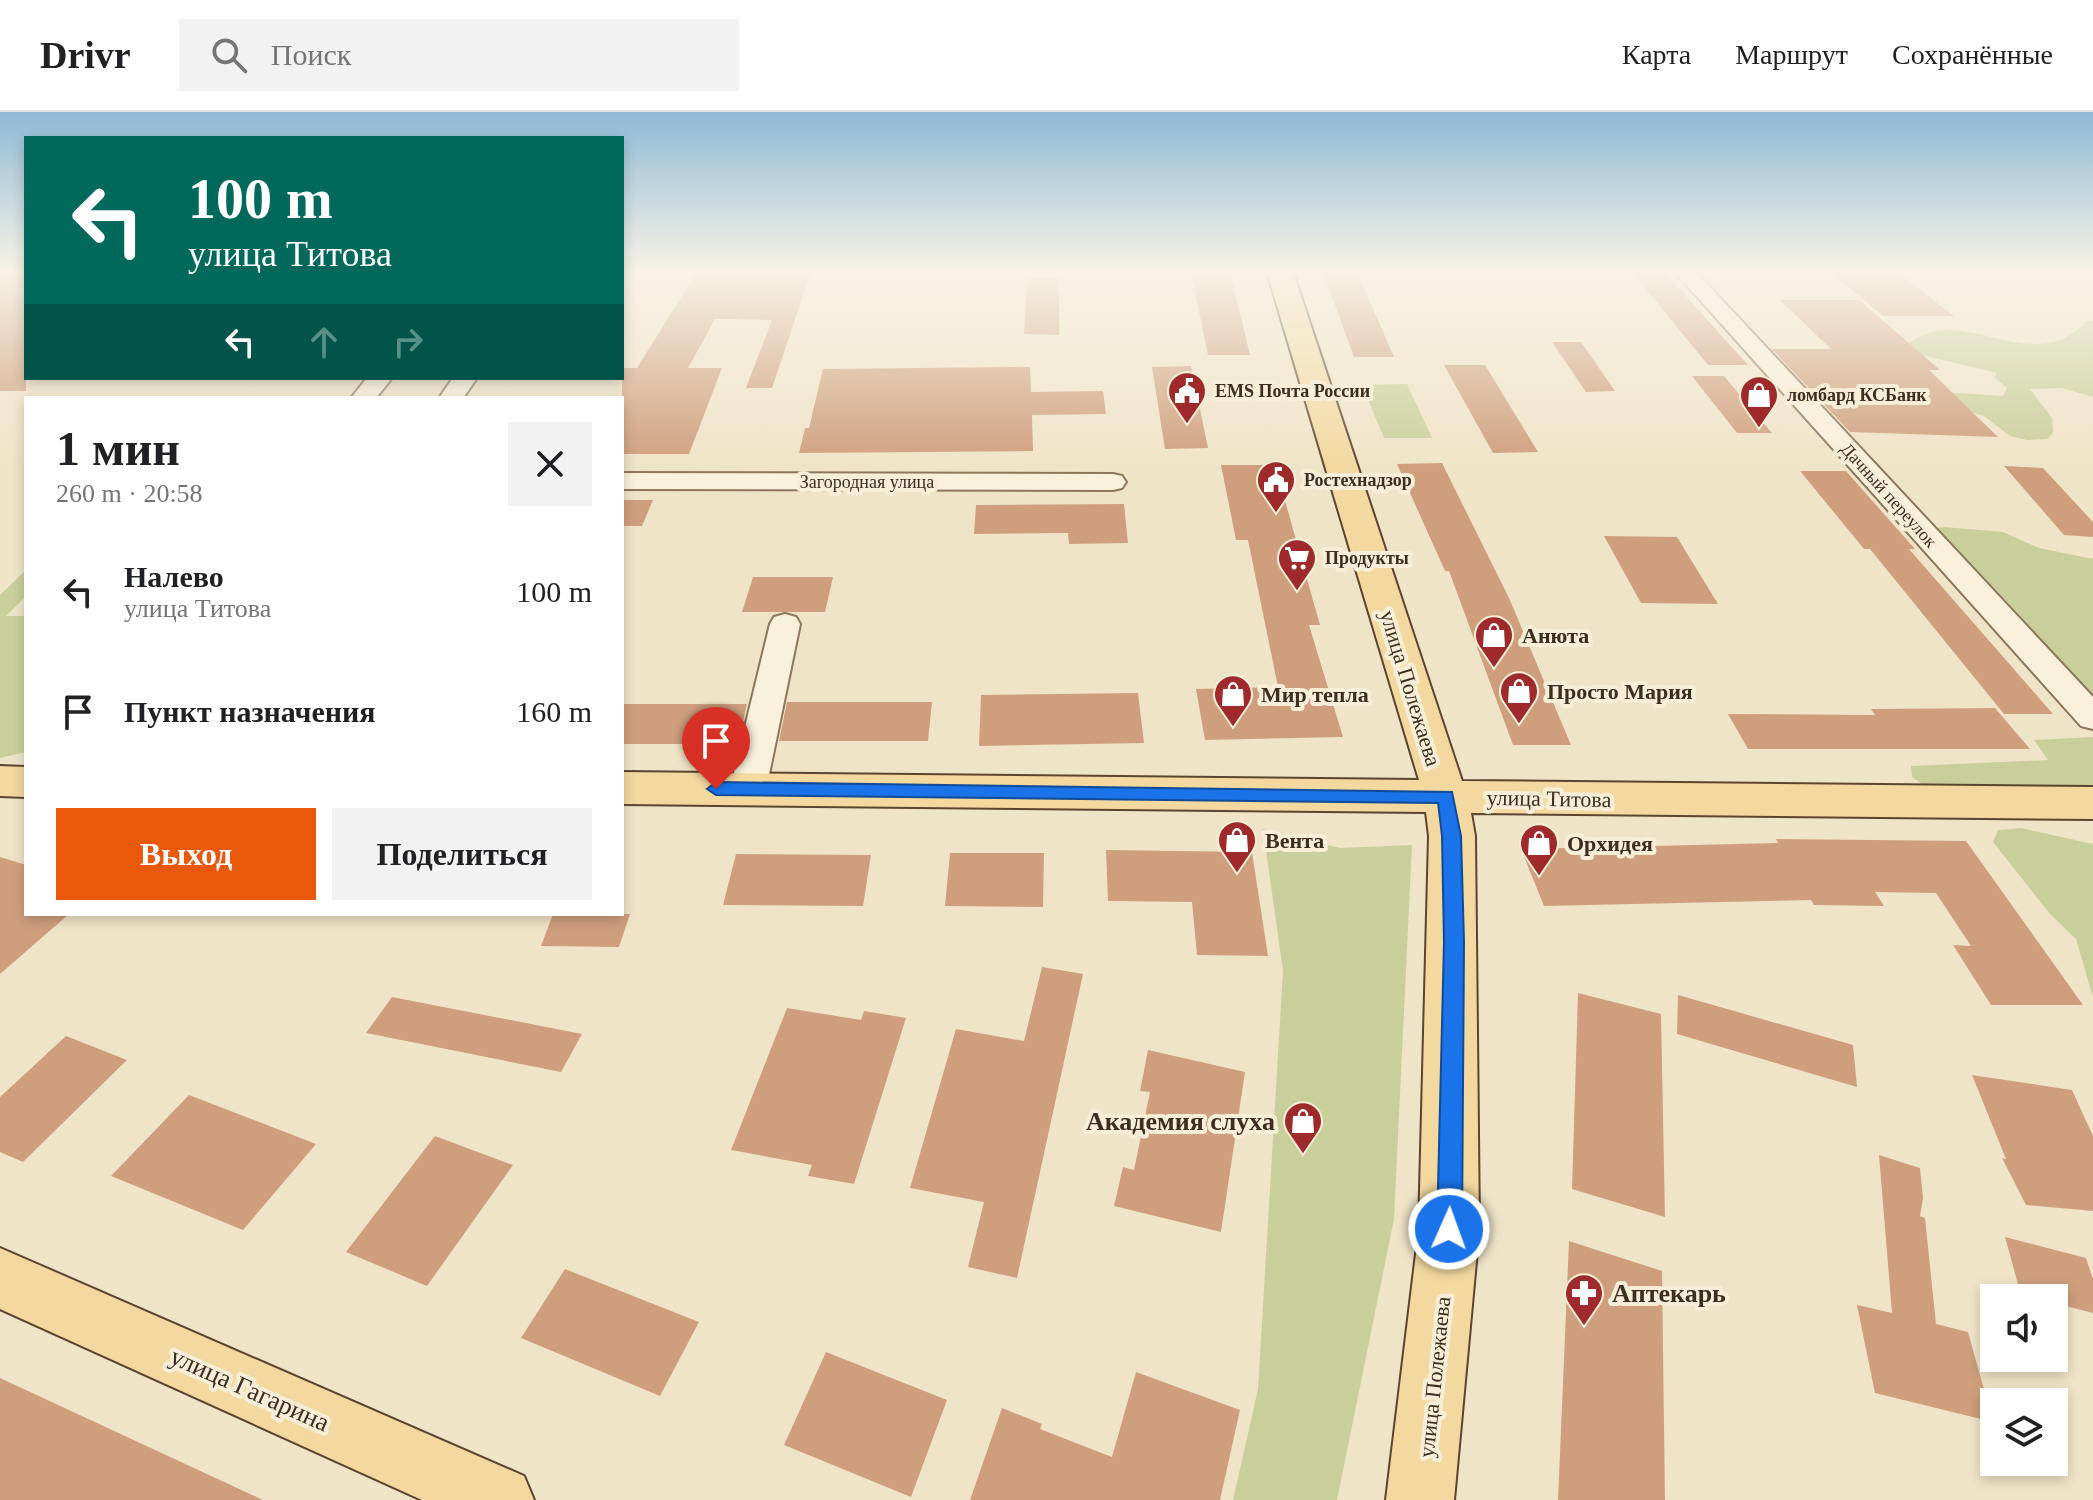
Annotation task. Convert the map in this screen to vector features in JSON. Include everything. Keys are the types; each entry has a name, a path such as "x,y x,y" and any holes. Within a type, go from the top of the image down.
{"main road":[{"name":"улица Полежаева","path":"1300,337 1446,797 1452,836 1454,942 1450,1216 1420,1500"},
{"path":"0,781 24,782"},
{"name":"улица Титова","path":"624,788 2093,803"},
{"name":"улица Гагарина","path":"0,1278 500,1500"}],"street":[{"name":"Дачный переулок","path":"1744,337 2093,718"},
{"path":"365,396 378,380"},
{"name":"Загородная улица","path":"624,481 1113,482"},
{"path":"748,789 785,624"}],"green space":[{"path":"1920,337 1989,337 2043,344 2065,338 2093,337 2093,397 2062,388 2030,389 2052,418 2053,432 2048,439 2027,440 2010,436 1984,416 1967,411 1942,392 2003,396 2007,388 1994,377 1997,373 1917,354 1906,346"},
{"path":"1407,384 1432,438 1384,438 1362,385"},
{"path":"1944,527 2003,532 2039,548 2093,559 2093,727 1911,530"},
{"path":"24,572 24,598 6,616 24,616 24,752 0,758 0,595"},
{"path":"2093,737 2093,788 1925,786 1912,777 1911,766 2048,760 2034,740"},
{"path":"2021,828 2093,844 2093,997 2076,939 2050,914 1993,842 1998,830"},
{"path":"1263,829 1340,848 1412,845 1394,1219 1337,1500 1233,1500 1258,1389 1283,971"}],"building":[{"path":"0,337 24,337 26,391 0,391"},
{"path":"657,337 705,337 688,368 722,368 689,454 624,454 622,380 624,368 637,368"},
{"path":"766,337 789,337 772,388 746,388"},
{"path":"1204,337 1246,337 1250,355 1208,355"},
{"path":"1347,337 1385,337 1394,357 1354,357"},
{"path":"1685,337 1723,337 1748,365 1708,365"},
{"path":"1818,337 1902,337 1940,370 1929,370 1998,437 1850,432 1772,349 1831,349"},
{"path":"1552,342 1581,342 1615,391 1586,392"},
{"path":"1444,365 1485,365 1538,452 1493,453"},
{"path":"1191,366 1208,448 1165,449 1152,367"},
{"path":"1030,367 1031,392 1103,391 1106,414 1032,415 1033,451 799,453 805,428 809,428 823,369"},
{"path":"1692,376 1724,376 1772,433 1737,433"},
{"path":"1442,463 1509,598 1571,745 1513,745 1449,571 1445,571 1397,464"},
{"path":"1221,465 1275,465 1320,625 1309,625 1343,737 1205,740 1196,689 1278,687 1248,540 1236,540"},
{"path":"2004,466 2043,468 2093,522 2093,537 2064,535"},
{"path":"1800,471 1846,471 1915,549 1909,549 2053,714 2004,714 1870,549 1864,549"},
{"path":"624,500 653,500 642,526 624,526"},
{"path":"1124,504 1128,543 1069,544 1068,533 974,534 976,505"},
{"path":"1604,536 1677,537 1718,604 1641,603"},
{"path":"753,577 833,577 825,612 742,612"},
{"path":"1138,693 1144,743 979,746 981,695"},
{"path":"787,702 932,702 928,741 779,741"},
{"path":"624,704 747,704 738,744 624,744"},
{"path":"1995,708 2030,749 1748,749 1728,714 1875,715 1871,709"},
{"path":"1776,839 1966,841 2083,1005 1991,1005 1953,945 1971,946 1936,893 1875,892 1884,906 1814,905 1811,900 1544,906 1521,849 1778,843"},
{"path":"1106,850 1252,852 1268,956 1197,955 1192,902 1108,901"},
{"path":"950,853 1044,853 1043,907 945,906"},
{"path":"736,854 871,855 863,906 723,905"},
{"path":"0,857 24,864 24,916 67,916 0,974"},
{"path":"630,914 619,947 541,946 552,916"},
{"path":"1042,967 1083,974 1017,1278 968,1267 984,1202 910,1188 956,1029 1024,1041"},
{"path":"1578,993 1661,1014 1665,1217 1572,1189"},
{"path":"1678,995 1853,1045 1857,1087 1677,1034"},
{"path":"392,997 582,1034 561,1072 366,1033"},
{"path":"787,1008 861,1020 864,1011 906,1018 854,1184 808,1176 812,1165 731,1150"},
{"path":"66,1036 127,1060 23,1162 0,1152 0,1097"},
{"path":"1148,1050 1245,1072 1221,1232 1114,1206 1123,1167 1134,1170 1150,1092 1140,1091"},
{"path":"1972,1075 2072,1090 2093,1136 2093,1211 2026,1205 2002,1158 2006,1159"},
{"path":"189,1095 316,1144 243,1230 111,1176"},
{"path":"435,1136 513,1165 427,1286 346,1252"},
{"path":"1879,1155 1920,1168 1923,1198 1920,1216 1925,1218 1936,1324 1968,1332 1984,1388 1980,1388 1980,1419 1875,1393 1857,1305 1892,1313"},
{"path":"2005,1237 2086,1258 2093,1279 2093,1313 2068,1307 2068,1284 2018,1284"},
{"path":"1569,1241 1662,1271 1665,1500 1558,1500"},
{"path":"565,1269 699,1322 660,1396 521,1338"},
{"path":"826,1352 947,1400 911,1497 784,1445"},
{"path":"1136,1372 1240,1410 1220,1500 970,1500 1002,1408 1042,1424 1040,1429 1112,1457"},
{"path":"0,1378 263,1500 0,1500"}],"place":[{"name":"EMS Почта России","path":"1187,425"},
{"name":"ломбард КСБанк","path":"1759,429"},
{"name":"Ростехнадзор","path":"1276,514"},
{"name":"Продукты","path":"1297,592"},
{"name":"Анюта","path":"1494,669"},
{"name":"Просто Мария","path":"1519,725"},
{"name":"Мир тепла","path":"1233,728"},
{"name":"Вента","path":"1237,874"},
{"name":"Орхидея","path":"1539,877"},
{"name":"Академия слуха","path":"1303,1155"},
{"name":"Аптекарь","path":"1584,1327"}],"route":[{"path":"716,789 1446,797 1452,836 1454,942 1449,1229"}]}
